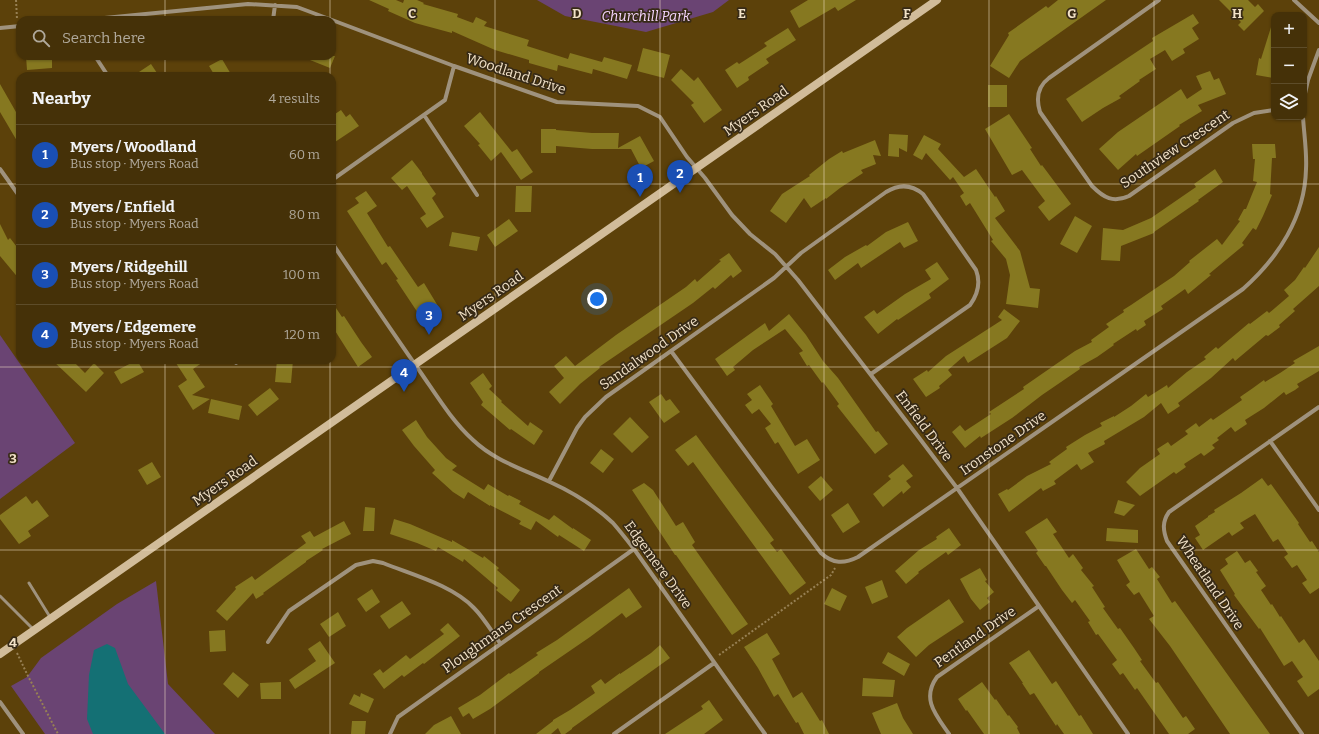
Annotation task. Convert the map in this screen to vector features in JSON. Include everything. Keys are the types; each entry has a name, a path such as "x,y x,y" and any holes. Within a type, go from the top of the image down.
{"main road":[{"name":"Myers Road","path":"0,654 937,0"}],"street":[{"name":"Southview Crescent","path":"1159,0 1043,82 1039,89 1038,104 1040,112 1092,186 1100,194 1104,197 1118,199 1129,196 1233,123 1254,113 1271,110"},
{"path":"1294,0 1319,23"},
{"name":"Woodland Drive","path":"126,16 248,4 297,7 321,16"},
{"path":"274,16 275,5"},
{"name":"Woodland Drive","path":"336,22 454,66 557,102 638,106 660,117 686,157 696,168"},
{"path":"0,28 16,26"},
{"path":"1307,86 1319,50"},
{"path":"98,60 105,72"},
{"path":"336,177 445,100 454,66"},
{"path":"424,115 477,195"},
{"name":"Ironstone Drive","path":"838,562 850,562 858,557 1243,289 1268,265 1289,234 1301,202 1306,169 1303,120"},
{"name":"Enfield Drive","path":"696,168 741,225 775,254 798,280 871,374 957,488 1128,734"},
{"path":"0,169 16,191"},
{"name":"Sandalwood Drive","path":"549,482 570,440 589,412 606,396 774,278 801,252 892,189 905,185 923,194 976,270 979,276 978,290 970,305 871,374"},
{"name":"Edgemere Drive","path":"336,249 415,365 448,411 473,441 508,464 569,492 598,510 613,524 634,549 765,734"},
{"path":"671,351 773,489 822,552 827,558 838,562"},
{"name":"Wheatland Drive","path":"1302,734 1167,541 1163,523 1169,512 1319,407"},
{"path":"1270,441 1319,510"},
{"name":"Ploughmans Crescent","path":"390,734 398,717 634,549"},
{"path":"268,642 289,611 356,565 373,561 383,563 443,587 460,596 475,609 500,643"},
{"name":"Pentland Drive","path":"949,734 933,712 930,703 930,694 937,677 1039,606"},
{"path":"614,734 714,663"},
{"path":"0,702 23,734"}],"lane":[{"path":"29,583 51,619"},
{"path":"0,596 34,630"}],"path":[{"path":"16,0 18,16"},
{"path":"714,663 719,655 831,575 838,562"},
{"path":"13,644 58,734"}],"green space":[{"name":"Churchill Park","path":"537,0 729,0 713,12 646,32 565,16"},
{"path":"0,335 16,358 16,364 20,364 75,443 0,499"},
{"path":"156,581 168,684 215,734 45,734 11,686 27,677 41,658 117,604"}],"water":[{"path":"107,644 115,648 128,684 165,734 93,734 87,719 89,675 94,650"}],"building":[{"path":"369,0 396,0 403,3 404,0 417,0 424,3 423,4 458,14 457,17 473,23 476,17 487,22 484,26 529,40 527,46 568,59 570,53 602,62 604,57 632,65 627,79 593,69 592,74 558,65 557,71 529,63 529,60 495,50 452,31 452,33 415,23 388,11 389,9"},
{"path":"808,0 856,0 838,11 835,7 799,28 790,11"},
{"path":"1058,0 1106,0 1020,61 1009,78 990,66 1009,35 1008,33 1046,6 1048,8"},
{"path":"1219,0 1248,0 1255,7 1258,4 1264,11 1244,31 1238,25 1241,22"},
{"path":"1193,14 1199,23 1192,28 1199,39 1183,49 1185,53 1172,61 1165,50 1150,59 1156,69 1119,96 1121,98 1082,122 1066,99 1153,41 1152,38"},
{"path":"1271,27 1271,78 1256,75 1259,58 1261,59"},
{"path":"788,28 796,40 766,59 769,63 748,77 749,80 737,88 725,70 737,62 739,64 767,46 764,43"},
{"path":"643,48 670,55 664,78 637,71"},
{"path":"26,60 52,60 52,68 27,70"},
{"path":"223,60 230,72 213,72 209,66"},
{"path":"310,60 333,60 330,68"},
{"path":"151,64 156,72 139,72"},
{"path":"681,69 694,81 698,77 722,110 704,123 691,105 694,103 671,80"},
{"path":"1210,71 1214,80 1219,78 1226,94 1198,105 1202,111 1179,125 1180,126 1137,156 1136,154 1118,170 1099,149 1118,132 1181,89 1187,99 1202,89 1196,76"},
{"path":"0,84 16,112 16,139 0,112"},
{"path":"988,85 1007,85 1007,107 988,107"},
{"path":"341,110 346,117 350,114 359,126 336,141 336,113"},
{"path":"480,112 512,152 517,149 533,172 521,180 501,152 491,161 478,145 480,144 464,126"},
{"path":"1009,114 1032,148 1030,149 1041,166 1042,165 1071,204 1049,221 1038,207 1045,201 1022,170 1012,175 985,129"},
{"path":"541,129 592,133 619,133 618,148 640,136 654,161 641,168 631,149 592,149 556,146 556,153 541,153"},
{"path":"889,134 908,135 907,152 899,148 899,157 888,156"},
{"path":"924,135 941,144 938,149 964,177 976,169 995,197 996,196 1005,211 995,218 1020,251 1030,288 1040,289 1038,308 1006,304 1010,275 1006,259 991,241 993,240 970,203 966,206 960,196 964,193 953,177 950,180 926,153 922,160 913,155"},
{"path":"875,140 881,156 873,155 876,164 861,170 863,173 826,199 811,208 804,198 786,223 770,211 782,194 810,176 809,175 829,159 842,151 843,153"},
{"path":"1252,144 1275,144 1276,158 1272,158 1270,194 1272,195 1256,230 1253,228 1242,243 1244,245 1209,274 1211,275 1188,294 1185,289 1161,306 1163,309 1144,321 1146,325 1137,331 1136,329 1113,344 1114,345 1097,357 1079,367 1080,369 1012,418 981,438 980,436 965,448 952,432 960,425 965,431 991,414 989,412 1024,389 1023,387 1075,351 1092,342 1091,340 1109,327 1106,324 1124,312 1123,310 1174,276 1190,262 1189,261 1217,239 1222,245 1240,221 1238,220 1244,209 1246,209 1257,182 1253,181 1255,159 1253,159"},
{"path":"412,160 436,194 432,198 444,217 427,228 420,218 426,214 407,186 402,190 391,178"},
{"path":"1215,169 1223,182 1154,233 1121,246 1120,261 1101,260 1103,228 1123,230 1151,218 1196,187 1194,184"},
{"path":"516,186 532,186 531,212 515,212"},
{"path":"366,191 377,206 367,213 388,247 390,246 418,287 424,283 441,311 424,322 396,280 398,279 386,262 382,265 347,211 359,203 355,198"},
{"path":"1075,216 1092,226 1077,253 1060,244"},
{"path":"509,219 518,231 495,247 487,235"},
{"path":"908,222 918,241 904,248 900,242 861,268 858,263 835,280 828,270 845,257 866,245 867,246 886,232"},
{"path":"0,224 8,240 10,238 16,246 16,275 0,256"},
{"path":"452,232 480,237 477,251 449,246"},
{"path":"1319,247 1319,286 1293,309 1295,311 1279,325 1280,327 1268,336 1266,335 1235,361 1233,358 1211,378 1178,403 1180,406 1168,414 1161,403 1144,417 1104,441 1105,444 1088,453 1094,462 1081,470 1077,464 1054,481 1056,484 1043,491 1041,488 1009,512 998,494 1007,489 1008,490 1027,476 1051,464 1049,462 1067,449 1066,447 1102,426 1100,423 1114,417 1146,394 1148,397 1167,385 1168,388 1206,359 1204,357 1216,347 1218,349 1249,323 1250,324 1267,311 1269,313 1289,296 1284,290 1295,280 1304,267 1305,268"},
{"path":"729,253 742,271 733,278 731,275 715,289 713,287 693,303 599,367 600,368 580,384 560,404 549,392 564,378 554,366 566,356 575,366 695,279 697,282 721,261 719,260"},
{"path":"937,262 949,279 929,294 931,298 898,320 897,319 878,334 864,317 874,310 877,314 905,294 931,279 925,270"},
{"path":"336,308 342,317 344,316 372,357 358,367 336,332"},
{"path":"1004,309 1020,321 1007,338 968,363 964,356 948,370 952,375 939,386 940,388 926,397 913,379 927,370 928,372 946,356 1002,320 998,317"},
{"path":"789,314 806,335 823,361 838,378 876,432 878,431 888,444 875,454 837,406 839,404 823,382 822,383 809,365 807,366 799,353 803,351 785,329 753,350 733,367 735,370 727,376 715,359 765,323 769,331"},
{"path":"1319,346 1319,371 1297,384 1299,387 1295,390 1286,395 1284,392 1264,408 1245,420 1247,424 1235,432 1231,427 1217,438 1219,440 1212,445 1215,448 1204,456 1201,453 1184,464 1186,467 1176,474 1174,472 1140,496 1126,482 1140,468 1160,454 1157,449 1168,442 1171,446 1188,434 1185,431 1196,423 1199,427 1211,418 1213,420 1242,400 1240,397 1264,380 1265,382 1280,373 1295,363 1293,361"},
{"path":"56,364 76,364 85,373 93,364 95,364 104,373 86,392"},
{"path":"129,364 139,364 144,372 121,384 114,372"},
{"path":"177,364 200,364 193,369 205,387 192,395 210,399 193,410 178,386 187,380"},
{"path":"277,364 293,364 291,383 275,382"},
{"path":"483,373 492,386 489,389 502,401 501,402 528,426 530,422 543,431 534,445 511,429 510,430 481,405 483,402 470,383"},
{"path":"760,385 773,404 771,406 795,446 807,439 820,460 798,474 778,442 775,444 765,428 771,424 759,409 752,414 745,405 752,400 747,394"},
{"path":"270,388 279,399 257,416 248,405"},
{"path":"661,394 666,401 670,399 680,412 664,423 649,402"},
{"path":"211,399 242,406 239,420 208,413"},
{"path":"630,417 649,437 632,453 613,434"},
{"path":"416,420 427,437 446,458 457,466 452,470 484,490 488,484 508,496 509,495 521,501 519,504 549,520 554,515 591,540 584,551 559,535 558,537 536,521 531,530 519,524 521,521 490,506 468,492 464,499 453,492 432,473 435,470 402,430"},
{"path":"696,435 774,540 770,543 777,552 781,549 806,583 790,595 693,462 688,466 675,450"},
{"path":"601,449 614,459 603,473 590,463"},
{"path":"152,462 161,477 147,485 138,470"},
{"path":"903,464 913,476 906,481 911,487 903,494 902,491 883,507 873,494 891,479 888,476"},
{"path":"821,476 833,490 820,501 808,487"},
{"path":"1262,478 1268,486 1271,484 1299,523 1298,524 1310,542 1312,541 1319,552 1319,588 1310,594 1302,583 1307,580 1297,565 1292,568 1284,557 1288,554 1278,539 1273,542 1255,514 1240,523 1244,528 1232,536 1229,532 1203,550 1195,538 1200,535 1195,526 1215,512 1214,510"},
{"path":"644,483 653,490 676,526 683,522 695,542 692,545 748,624 732,635 675,555 632,490"},
{"path":"26,496 32,504 37,500 49,516 28,531 31,536 19,544 0,519 0,515"},
{"path":"1118,500 1135,505 1124,516 1114,513"},
{"path":"848,503 860,522 843,533 831,515"},
{"path":"365,507 375,508 374,531 363,531"},
{"path":"1047,518 1057,532 1053,534 1069,558 1073,554 1083,568 1081,570 1094,586 1092,587 1105,607 1103,608 1134,648 1142,660 1140,661 1156,683 1158,682 1183,718 1186,716 1195,729 1188,734 1169,734 1137,688 1135,690 1123,673 1120,675 1112,664 1117,660 1098,634 1096,635 1088,622 1090,621 1075,600 1072,603 1036,553 1038,551 1025,532"},
{"path":"394,519 410,524 452,542 452,540 483,558 484,556 499,568 497,570 520,590 511,602 496,590 498,588 464,559 463,562 438,547 436,551 390,534"},
{"path":"344,521 351,534 322,549 323,550 256,599 253,593 227,621 216,611 236,589 235,587 252,576 255,580 306,543 301,536 310,531 314,537"},
{"path":"949,528 961,545 948,555 946,552 918,572 919,573 906,584 895,571 919,550 937,539 936,537"},
{"path":"1107,528 1138,530 1138,543 1106,541"},
{"path":"1136,549 1149,569 1152,567 1160,577 1157,579 1172,603 1175,601 1270,734 1230,734 1170,646 1149,619 1154,616 1139,592 1134,595 1126,585 1130,582 1117,560"},
{"path":"1237,551 1245,563 1250,560 1258,571 1256,572 1266,586 1261,590 1299,643 1304,639 1319,661 1319,689 1308,697 1297,681 1303,677 1292,661 1284,666 1260,628 1259,629 1234,595 1235,594 1220,570 1228,564 1225,559"},
{"path":"980,568 987,580 985,581 994,592 987,598 990,602 980,610 971,599 960,579"},
{"path":"882,580 888,597 872,604 865,587"},
{"path":"629,588 642,607 626,618 622,613 490,709 473,719 469,713 463,717 458,708 480,695 509,673 510,674 538,655 536,653 557,640"},
{"path":"832,588 847,596 840,611 824,604"},
{"path":"372,589 380,602 366,612 357,599"},
{"path":"949,599 964,622 929,645 916,657 897,637 907,628"},
{"path":"402,601 411,614 389,629 380,616"},
{"path":"338,612 346,626 329,637 320,624"},
{"path":"448,623 460,636 424,664 423,663 404,677 402,675 384,689 373,674 380,669 383,673 406,655 410,659 444,634 440,630"},
{"path":"225,630 226,651 210,652 209,631"},
{"path":"767,633 780,654 772,659 793,698 802,692 820,721 822,720 829,734 804,734 798,722 796,723 778,694 774,697 758,668 744,647"},
{"path":"320,641 335,663 295,689 289,680 316,661 308,649"},
{"path":"660,645 670,658 572,729 565,734 561,734 558,728 551,734 536,734 553,720 595,693 591,686 601,679 605,684 651,653"},
{"path":"1029,650 1052,684 1056,681 1093,734 1064,734 1057,724 1056,726 1034,693 1030,695 1009,663"},
{"path":"888,652 910,664 904,676 882,663"},
{"path":"233,672 249,685 238,698 223,684"},
{"path":"863,678 895,680 893,697 862,696"},
{"path":"281,682 281,699 261,699 260,683"},
{"path":"982,682 1018,727 1017,728 1020,734 984,734 967,710 966,711 958,699"},
{"path":"361,693 374,699 368,713 349,704 354,694 360,697"},
{"path":"709,700 723,720 704,734 665,734 703,709 701,706"},
{"path":"897,703 903,718 913,734 881,734 872,713"},
{"path":"451,716 461,734 425,734 434,725"},
{"path":"352,721 366,721 365,734 351,734"}],"place":[{"name":"Myers / Enfield","path":"680,193"},
{"name":"Myers / Woodland","path":"640,197"},
{"name":"Myers / Ridgehill","path":"429,335"},
{"name":"Myers / Edgemere","path":"404,392"}]}
